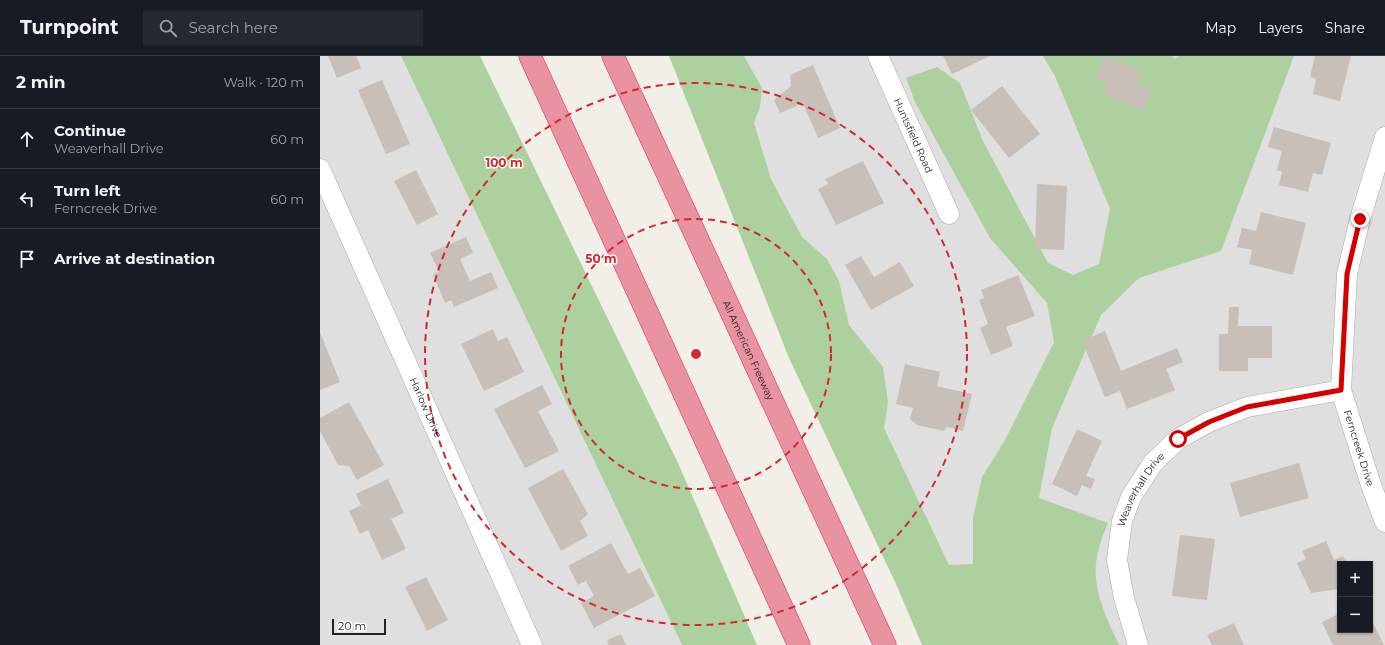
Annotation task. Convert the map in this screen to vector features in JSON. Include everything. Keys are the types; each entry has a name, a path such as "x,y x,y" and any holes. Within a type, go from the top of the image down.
{"highway":[{"path":"530,56 799,645"},
{"name":"All American Freeway","path":"613,56 885,645"}],"street":[{"name":"Huntsfield Road","path":"878,56 950,214"},
{"name":"Ferncreek Drive","path":"1385,137 1360,219 1347,274 1341,390 1370,482 1385,522"},
{"name":"Harlow Drive","path":"320,169 532,645"},
{"name":"Weaverhall Drive","path":"1138,645 1124,598 1117,560 1122,521 1131,498 1153,463 1178,439 1209,422 1241,410 1341,390"}],"shaded area":[{"path":"320,56 401,56 682,645 320,645"},
{"path":"711,56 1385,56 1385,645 979,645 948,565"}],"green space":[{"path":"401,56 480,56 678,463 757,645 682,645"},
{"path":"669,56 744,56 762,88 760,107 754,123 771,179 802,237 827,259 839,281 849,325 883,367 888,402 884,428 949,565 973,564 973,518 982,477 1005,440 1054,342 1047,303 990,238 915,102 906,78 937,67 960,83 983,141 1048,263 1073,275 1099,264 1110,209 1055,76 1043,56 1172,56 1175,59 1179,56 1294,56 1221,251 1139,278 1101,315 1052,428 1039,498 1108,523 1097,556 1096,577 1101,603 1119,645 922,645 896,584 789,358"}],"building":[{"path":"328,56 356,56 361,68 337,78"},
{"path":"943,56 990,56 952,74"},
{"path":"1104,56 1142,69 1137,83 1152,89 1144,110 1103,95 1107,83 1096,79"},
{"path":"1315,56 1351,56 1340,101 1313,94 1316,79 1310,77"},
{"path":"813,65 840,128 818,138 803,103 780,113 774,100 791,86 790,75"},
{"path":"382,80 410,144 386,154 358,90"},
{"path":"1002,86 1040,134 1009,158 971,110"},
{"path":"1274,127 1331,143 1322,175 1313,173 1308,192 1279,185 1282,172 1277,170 1282,151 1268,147"},
{"path":"863,161 884,203 836,225 818,189 828,184 825,179"},
{"path":"416,170 438,214 417,225 394,181"},
{"path":"1037,184 1067,186 1064,250 1035,249"},
{"path":"1261,212 1306,223 1293,275 1249,264 1252,250 1237,247 1242,228 1256,231"},
{"path":"466,237 473,253 460,259 470,281 491,272 498,288 454,307 451,300 445,303 433,274 439,272 430,253"},
{"path":"861,256 874,277 900,262 914,286 871,310 845,265"},
{"path":"1018,275 1035,316 1006,327 1013,346 991,355 980,328 988,324 979,300 984,298 981,290"},
{"path":"1229,307 1239,307 1238,326 1272,326 1272,358 1248,358 1248,371 1219,371 1219,334 1228,334"},
{"path":"493,329 498,341 507,337 524,372 484,391 461,344"},
{"path":"1105,331 1121,371 1177,348 1183,362 1166,369 1175,390 1127,409 1120,391 1105,397 1082,341"},
{"path":"320,332 340,382 320,390"},
{"path":"905,364 940,372 937,386 972,394 963,431 947,427 944,431 917,425 910,419 913,408 896,404"},
{"path":"542,385 552,404 538,411 559,451 525,468 494,409"},
{"path":"349,402 384,465 357,480 349,466 338,465 320,431 320,418"},
{"path":"1077,429 1102,441 1086,476 1095,479 1091,489 1082,485 1077,496 1052,484"},
{"path":"1299,463 1309,498 1240,517 1230,483"},
{"path":"563,469 588,514 580,521 588,536 561,551 528,488"},
{"path":"388,479 404,513 391,519 406,549 382,560 368,530 360,534 349,511 361,505 356,494"},
{"path":"1180,535 1215,539 1207,600 1172,596"},
{"path":"1326,541 1334,560 1343,556 1346,561 1337,561 1337,589 1311,593 1297,563 1306,559 1302,551"},
{"path":"611,543 628,574 640,568 655,596 594,628 581,603 594,596 586,581 578,585 568,566"},
{"path":"426,577 448,620 427,631 405,587"},
{"path":"1337,614 1337,633 1373,633 1373,623 1384,645 1333,645 1322,622"},
{"path":"1234,623 1244,645 1212,645 1207,635"},
{"path":"621,634 626,645 609,645 607,640"}],"route":[{"path":"1178,439 1209,422 1247,407 1341,390 1347,274 1360,219"}]}
